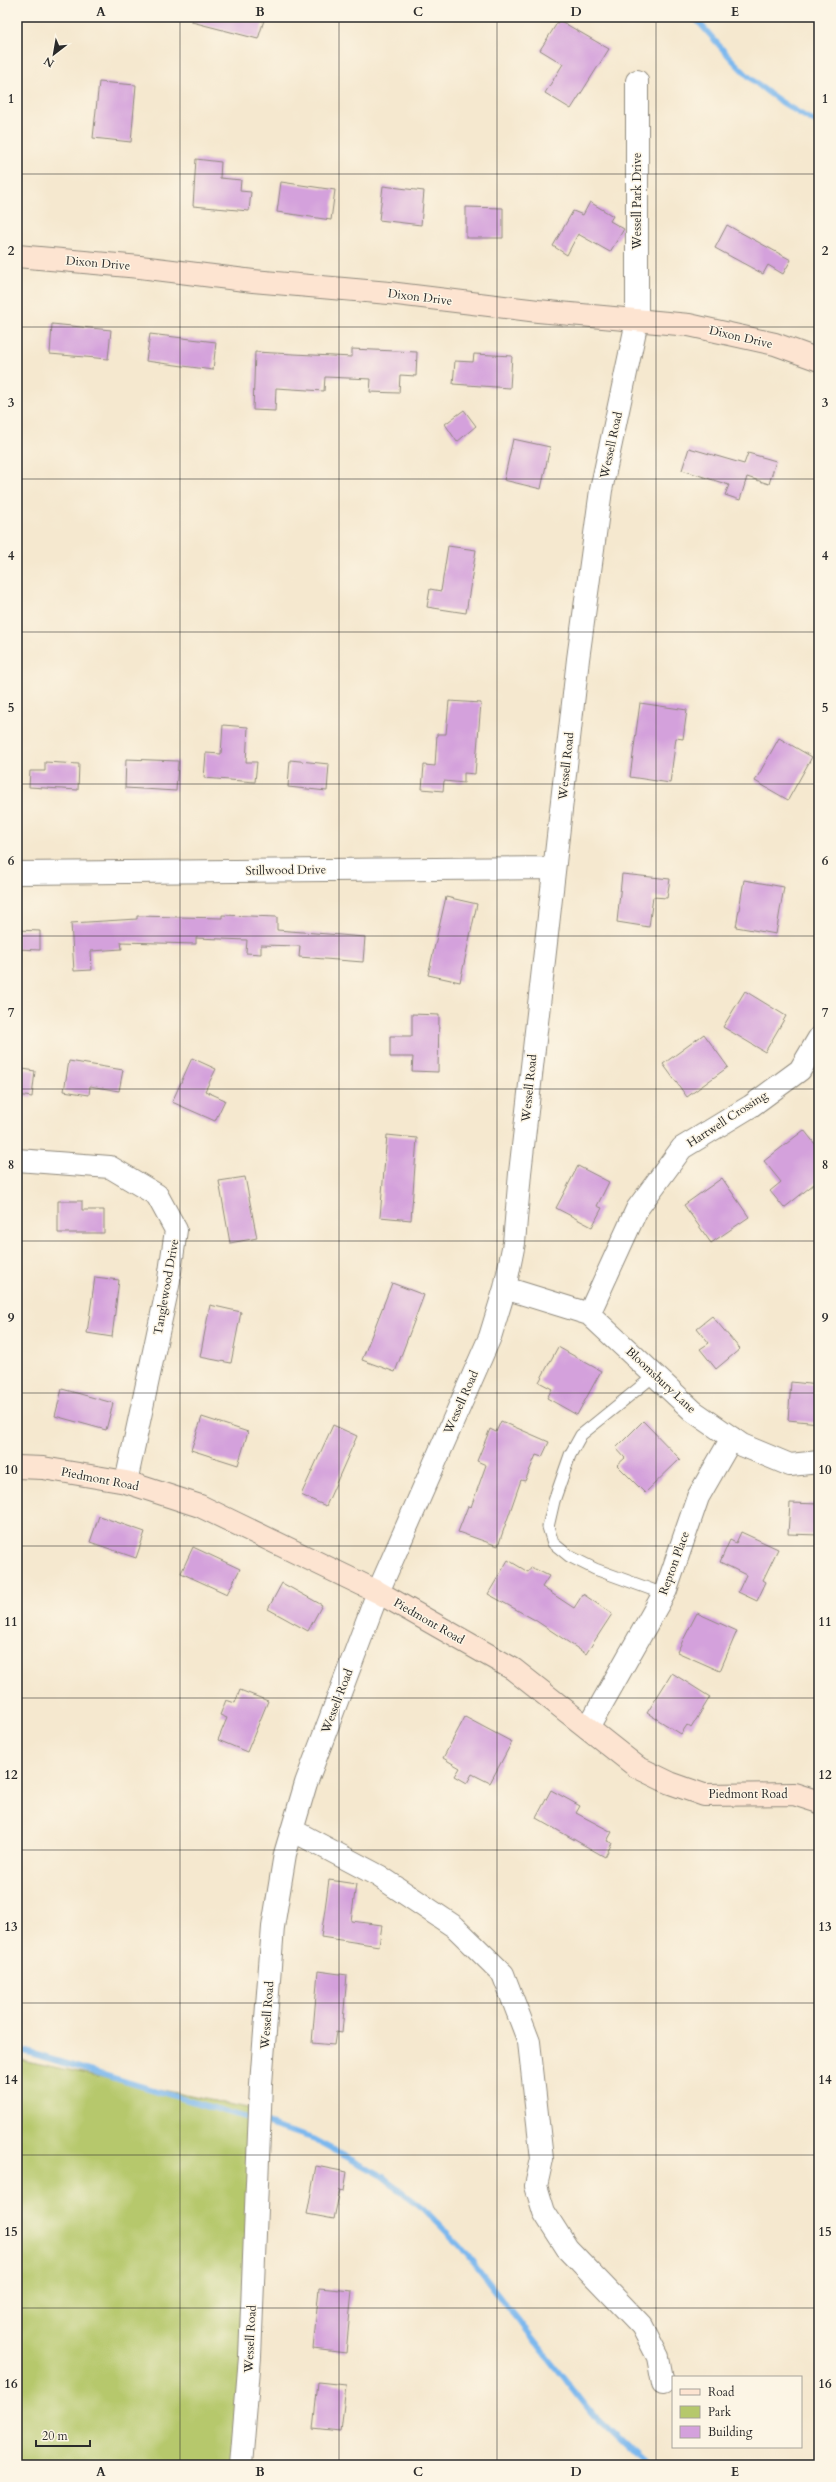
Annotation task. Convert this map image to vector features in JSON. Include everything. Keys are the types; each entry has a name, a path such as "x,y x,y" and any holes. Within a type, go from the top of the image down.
{"street":[{"name":"Wessell Park Drive","path":"637,81 637,321"},
{"name":"Dixon Drive","path":"17,256 388,293 637,321 689,325 775,344 819,360"},
{"name":"Wessell Road","path":"241,2465 250,2357 262,2084 273,1927 285,1854 306,1783 378,1592 490,1337 505,1288 514,1243 520,1173 578,660 601,490 637,321"},
{"name":"Stillwood Drive","path":"17,873 554,868"},
{"name":"Hartwell Crossing","path":"589,1314 637,1209 682,1148 751,1106 800,1070 819,1038"},
{"name":"Tanglewood Drive","path":"17,1160 110,1167 158,1195 176,1230 168,1286 126,1482"},
{"name":"Bloomsbury Lane","path":"505,1288 589,1314 693,1411 742,1445 790,1465 819,1462"},
{"name":"Repton Place","path":"588,1728 664,1594 698,1497 732,1438"},
{"name":"Piedmont Road","path":"17,1467 43,1468 126,1482 200,1506 378,1592 513,1669 638,1767 670,1783 704,1795 794,1794 819,1802"},
{"path":"292,1830 379,1876 455,1926 502,1974 529,2042 542,2159 536,2186 544,2212 567,2248 642,2326 658,2357 662,2384"}],"lane":[{"path":"655,1375 581,1435 570,1454 554,1501 548,1527 553,1543 569,1556 595,1569 664,1594"}],"green space":[{"path":"17,2059 252,2109 245,2465 17,2465"}],"building":[{"path":"193,17 265,17 258,39 192,22"},
{"path":"559,20 609,49 571,109 545,93 563,64 540,50"},
{"path":"99,82 136,85 131,142 93,138"},
{"path":"196,159 221,162 220,178 241,180 240,191 251,192 249,211 193,206"},
{"path":"281,182 335,190 331,220 277,212"},
{"path":"383,186 424,191 421,225 379,220"},
{"path":"590,202 613,216 610,221 624,229 610,252 578,234 567,255 553,246 573,211 583,215"},
{"path":"466,207 503,208 503,238 466,238"},
{"path":"727,225 791,260 783,274 768,265 763,274 715,248"},
{"path":"52,324 111,330 108,359 50,354"},
{"path":"150,334 216,342 213,370 146,361"},
{"path":"352,349 417,352 416,376 400,375 399,393 370,392 371,379 325,377 324,391 276,388 275,411 253,410 255,352 352,357"},
{"path":"474,354 512,356 510,388 453,384 455,361 473,362"},
{"path":"464,410 476,426 457,442 445,424"},
{"path":"513,439 550,447 541,489 504,480"},
{"path":"689,448 744,464 748,453 776,461 769,484 747,477 740,500 725,495 729,485 682,470"},
{"path":"448,546 476,550 466,613 427,607 430,589 441,591"},
{"path":"449,701 481,703 475,774 464,773 464,783 444,781 443,791 422,789 424,765 435,766 437,734 446,734"},
{"path":"640,703 687,710 683,739 676,738 670,783 630,777"},
{"path":"223,725 248,727 246,762 257,762 255,782 204,778 206,753 221,754"},
{"path":"779,738 812,757 788,800 755,781"},
{"path":"126,759 178,761 176,791 125,788"},
{"path":"290,760 329,764 327,791 288,787"},
{"path":"45,762 79,764 78,790 29,787 30,771 45,771"},
{"path":"622,874 670,879 667,898 653,897 649,927 617,922"},
{"path":"744,880 784,887 776,934 736,927"},
{"path":"446,897 477,904 460,982 428,975"},
{"path":"222,915 277,917 277,930 365,937 363,962 299,957 300,946 261,945 261,954 246,953 247,940 196,938 196,944 121,942 122,949 91,951 92,970 74,971 71,923 137,919 137,916 222,918"},
{"path":"17,930 40,931 40,950 17,949"},
{"path":"745,991 786,1016 765,1052 723,1027"},
{"path":"412,1014 439,1015 438,1072 412,1071 413,1057 390,1057 390,1036 412,1036"},
{"path":"704,1034 728,1067 687,1097 663,1064"},
{"path":"192,1058 216,1069 205,1091 225,1100 215,1121 172,1102"},
{"path":"69,1061 123,1070 119,1091 90,1086 89,1095 64,1091"},
{"path":"17,1068 35,1071 32,1097 17,1095"},
{"path":"804,1130 819,1149 819,1180 784,1208 770,1191 781,1182 764,1161"},
{"path":"387,1135 417,1138 411,1220 380,1217"},
{"path":"578,1166 609,1182 597,1206 602,1208 592,1227 556,1208"},
{"path":"245,1177 257,1238 230,1243 219,1181"},
{"path":"722,1178 749,1217 711,1243 684,1205"},
{"path":"58,1201 82,1201 82,1210 104,1210 104,1233 58,1233"},
{"path":"95,1277 119,1280 112,1337 87,1333"},
{"path":"392,1283 424,1295 395,1372 362,1360"},
{"path":"210,1305 241,1312 231,1363 200,1357"},
{"path":"712,1316 740,1349 716,1369 700,1349 709,1343 697,1328"},
{"path":"558,1347 601,1371 577,1415 547,1398 552,1389 539,1382"},
{"path":"791,1382 819,1385 819,1423 788,1420"},
{"path":"62,1389 113,1403 106,1430 55,1416"},
{"path":"202,1417 248,1432 238,1465 191,1450"},
{"path":"501,1421 549,1442 542,1457 536,1455 525,1481 521,1480 498,1546 458,1532 468,1506 471,1507 486,1465 477,1461 490,1429 496,1432"},
{"path":"643,1421 680,1459 645,1493 617,1465 625,1458 616,1448"},
{"path":"333,1425 357,1436 326,1506 301,1495"},
{"path":"790,1503 819,1504 819,1535 788,1534"},
{"path":"99,1516 145,1532 136,1558 90,1542"},
{"path":"741,1532 778,1549 763,1580 766,1582 757,1601 738,1592 746,1575 720,1562 730,1540 736,1543"},
{"path":"193,1547 240,1569 227,1594 181,1573"},
{"path":"508,1560 528,1572 531,1567 549,1576 542,1587 574,1608 583,1594 612,1614 586,1654 535,1620 488,1594"},
{"path":"282,1583 322,1605 308,1631 268,1609"},
{"path":"697,1613 737,1631 720,1671 677,1652"},
{"path":"672,1673 710,1697 691,1728 687,1725 681,1734 647,1713"},
{"path":"240,1690 268,1701 247,1752 218,1740 227,1718 220,1715 226,1700 235,1703"},
{"path":"465,1717 512,1742 490,1783 472,1774 467,1783 455,1776 460,1768 443,1758"},
{"path":"551,1790 580,1806 576,1813 612,1832 607,1841 612,1843 605,1857 536,1818"},
{"path":"329,1880 356,1884 351,1921 382,1925 379,1946 321,1937"},
{"path":"318,1971 347,1975 342,2033 336,2032 334,2045 312,2043"},
{"path":"316,2166 347,2172 344,2191 340,2190 334,2219 307,2214"},
{"path":"319,2288 352,2291 346,2353 313,2349"},
{"path":"318,2382 346,2385 341,2432 313,2429"}],"waterway":[{"path":"694,17 733,61 757,84 787,106 819,124"},
{"path":"17,2049 254,2120"},
{"path":"264,2123 311,2138 382,2176 424,2209 461,2247 594,2416 646,2465"}]}
